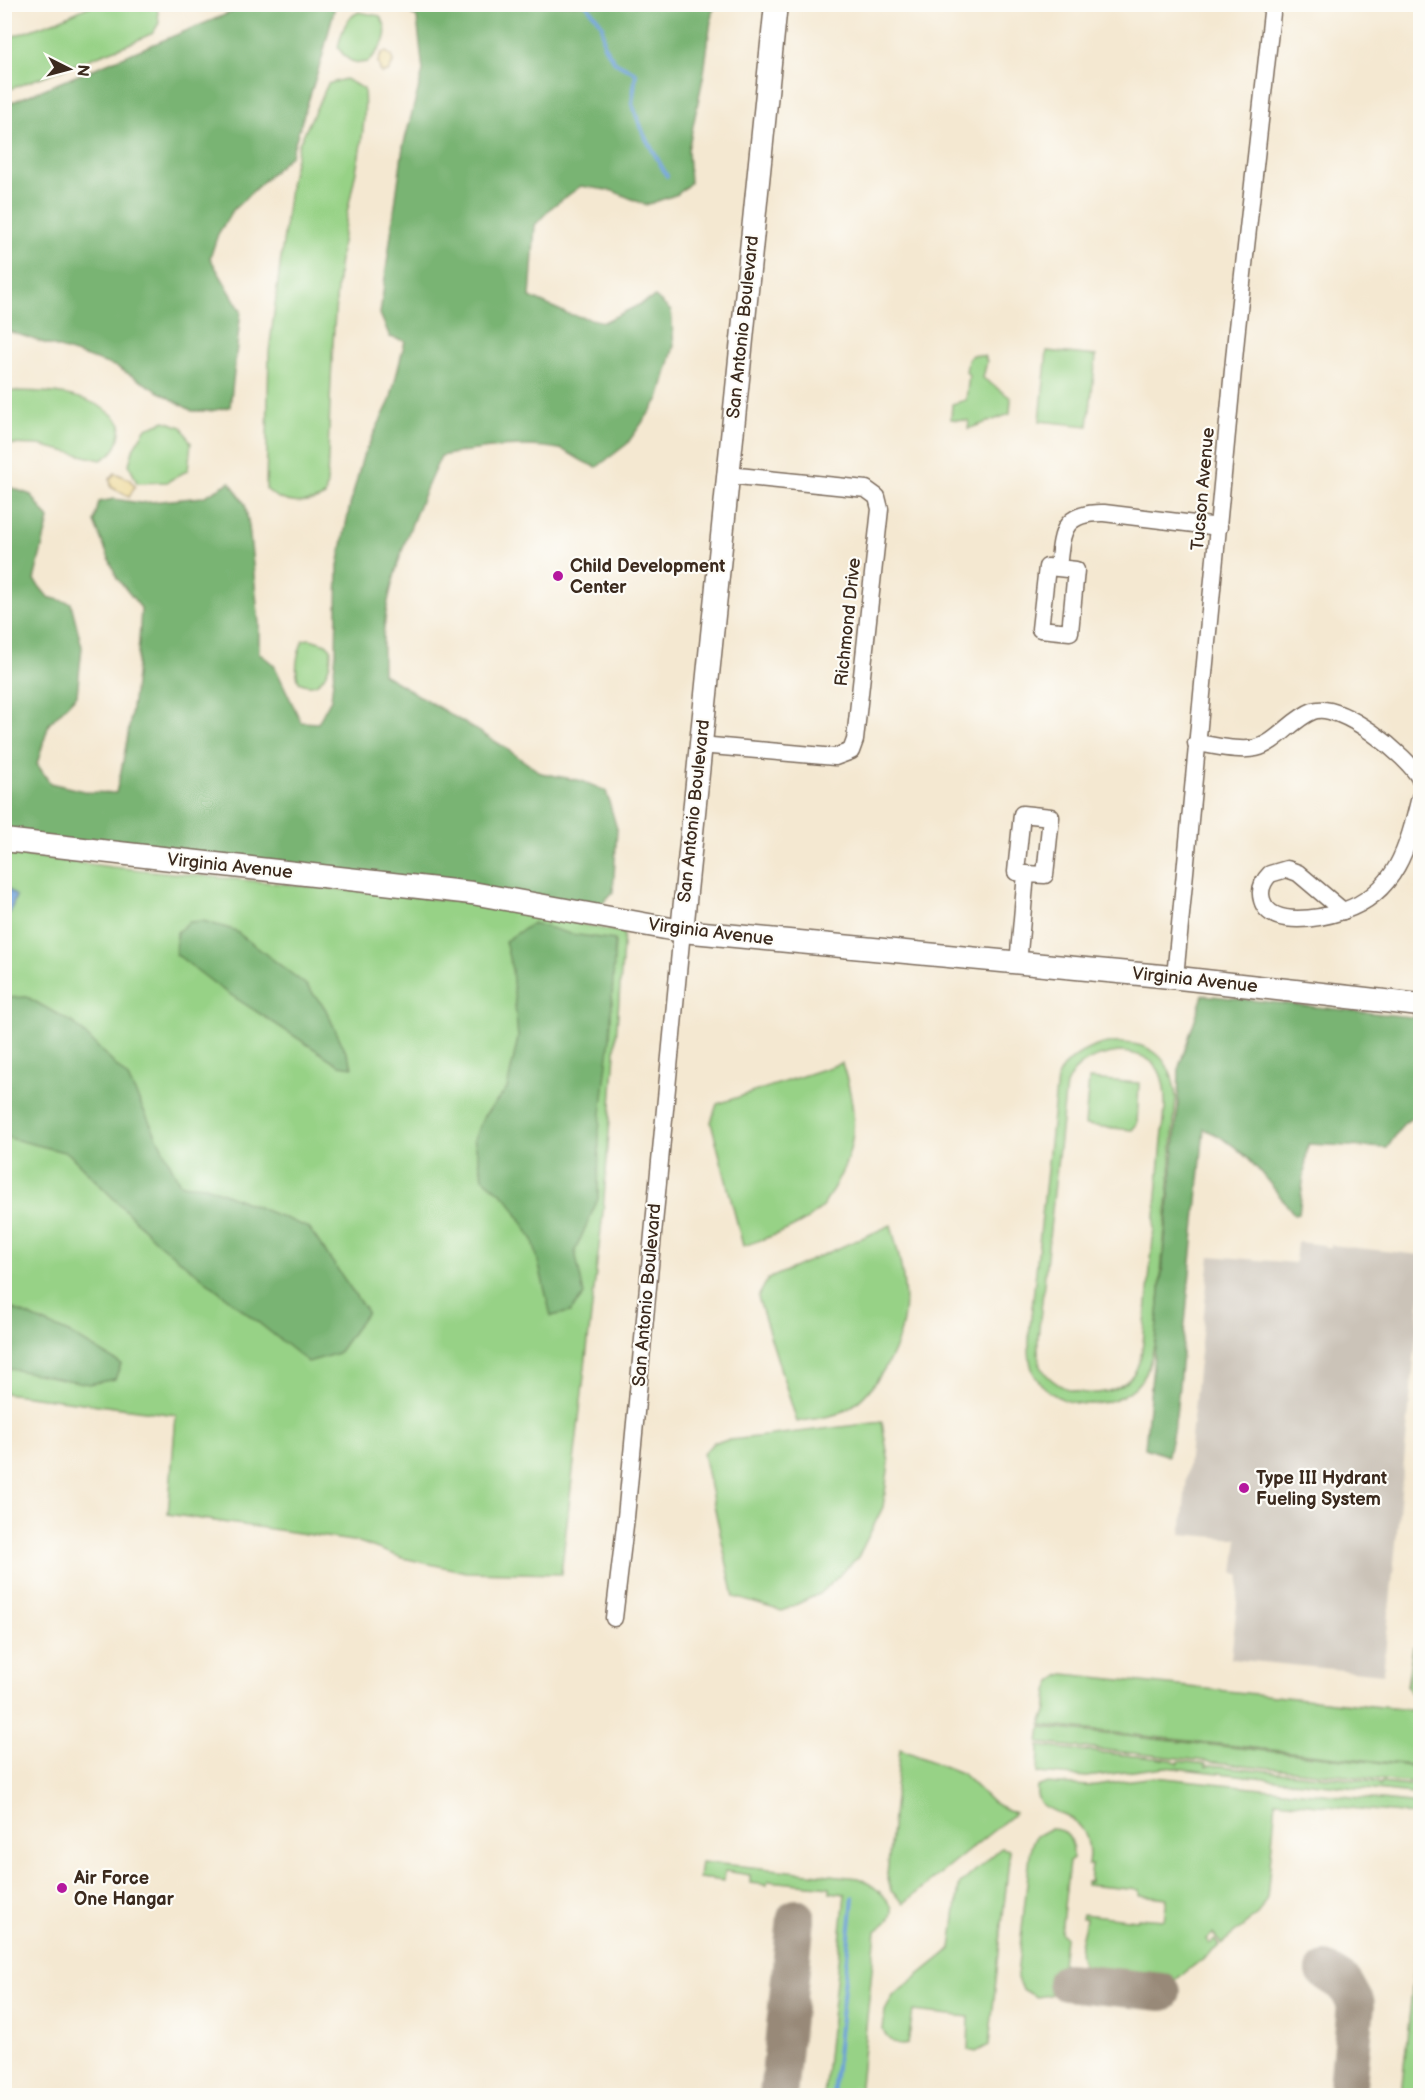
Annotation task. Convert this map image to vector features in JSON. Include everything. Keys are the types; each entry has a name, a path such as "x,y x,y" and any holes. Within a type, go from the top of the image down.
{"street":[{"name":"San Antonio Boulevard","path":"614,1618 626,1517 700,745 776,4"},
{"name":"Tucson Avenue","path":"1175,977 1237,328 1273,4"},
{"name":"Richmond Drive","path":"700,745 835,757 851,751 855,740 879,521 878,499 866,489 728,475"},
{"path":"1058,568 1064,532 1070,520 1080,514 1104,513 1219,527"},
{"path":"1196,743 1255,748 1306,714 1317,710 1330,710 1352,721 1405,757 1420,779"},
{"path":"1343,911 1293,871 1276,871 1265,880 1262,887 1261,894 1265,907 1279,917 1317,917 1343,911 1371,898 1385,886 1398,867 1420,797"},
{"name":"Virginia Avenue","path":"4,840 472,893 682,931 1175,977 1420,1005"},
{"path":"1018,964 1026,874"}],"shaded area":[{"path":"1297,1242 1324,1245 1325,1248 1331,1248 1331,1245 1420,1255 1420,1299 1383,1674 1231,1659 1240,1575 1234,1574 1238,1539 1181,1534 1210,1256 1295,1263"}],"green space":[{"path":"333,4 335,6 322,58 291,155 233,210 218,234 210,258 241,311 230,407 211,411 192,411 117,367 5,330 5,105 249,5"},
{"path":"92,5 157,5 159,23 153,33 129,44 5,91 5,39 59,20"},
{"path":"400,5 716,5 712,13 704,73 688,150 690,183 678,194 646,205 613,191 581,186 552,207 535,225 530,297 568,314 604,322 655,297 671,311 674,346 659,399 627,444 597,467 563,450 545,447 499,447 441,456 414,518 398,563 384,628 383,674 501,745 541,773 582,781 606,791 617,829 613,892 602,904 5,834 4,485 31,495 49,519 34,580 48,597 71,603 82,647 77,695 49,724 37,764 50,783 88,792 116,793 126,747 136,678 141,608 117,578 94,522 99,502 114,499 140,503 203,497 230,482 245,504 249,526 259,623 259,653 274,665 301,722 318,723 331,699 336,652 338,566 349,509 363,456 390,401 405,341 390,337 380,314 403,147 423,71 417,18"},
{"path":"359,12 380,16 386,29 386,35 378,51 368,62 363,63 350,60 338,47 347,22"},
{"path":"345,79 364,89 364,108 361,147 342,242 336,302 327,483 325,496 310,501 294,502 279,498 266,489 269,352 291,180 299,144 328,84"},
{"path":"1047,351 1096,356 1088,426 1040,421"},
{"path":"972,355 984,356 987,361 983,378 1011,398 1010,414 968,429 969,421 951,419 952,404 966,400 969,375 966,372 968,360"},
{"path":"5,391 68,395 97,405 121,424 117,445 101,460 39,445 5,444"},
{"path":"165,421 182,427 191,443 188,470 167,482 137,483 129,464 134,447 146,428"},
{"path":"310,639 326,644 331,649 331,656 324,677 313,685 307,685 299,682 297,666 303,640"},
{"path":"4,853 112,867 479,903 624,933 603,1212 561,1574 466,1572 403,1558 359,1542 168,1514 176,1415 5,1393"},
{"path":"203,921 234,930 305,984 325,1008 353,1067 339,1065 220,988 176,954 177,932 189,922"},
{"path":"533,923 571,934 615,940 610,1038 599,1131 598,1199 575,1251 584,1295 570,1312 551,1316 533,1240 508,1199 483,1178 474,1139 484,1116 507,1089 518,1038 512,970 505,941"},
{"path":"1203,995 1420,1018 1420,1113 1404,1123 1387,1148 1308,1144 1299,1213 1294,1214 1243,1154 1232,1144 1204,1129 1176,1416 1168,1456 1145,1448 1178,1106 1179,1067"},
{"path":"27,997 75,1024 128,1078 180,1184 206,1186 309,1228 367,1312 338,1353 308,1362 157,1242 68,1153 5,1137 5,998"},
{"path":"1135,1044 1155,1053 1169,1070 1176,1097 1158,1313 1149,1365 1141,1380 1129,1392 1098,1404 1081,1404 1064,1400 1049,1391 1037,1379 1029,1352 1029,1335 1057,1079 1071,1060 1099,1045","holes":["1110,1053 1132,1054 1151,1061 1157,1068 1164,1085 1165,1096 1142,1349 1137,1368 1125,1383 1099,1393 1085,1393 1058,1384 1047,1375 1040,1364 1038,1354 1066,1085 1075,1071 1087,1061"]},
{"path":"842,1063 853,1111 852,1141 842,1171 827,1200 805,1221 743,1246 711,1122 717,1104"},
{"path":"1089,1079 1139,1083 1137,1124 1132,1130 1085,1125"},
{"path":"891,1225 901,1265 905,1301 904,1319 892,1355 873,1386 854,1405 831,1416 797,1422 758,1297 768,1279"},
{"path":"4,1305 71,1334 121,1364 115,1379 89,1384 5,1368"},
{"path":"882,1422 889,1463 883,1507 858,1557 821,1593 782,1611 734,1597 703,1454 714,1442"},
{"path":"1413,1648 1420,1650 1420,1659 1414,1663 1420,1671 1420,1696 1411,1694 1407,1686"},
{"path":"1064,1674 1420,1711 1420,1766 1041,1725 1047,1710 1049,1688 1058,1676"},
{"path":"1041,1727 1420,1767 1420,1784 1039,1743"},
{"path":"1039,1746 1172,1760 1178,1764 1179,1761 1206,1764 1206,1767 1211,1765 1377,1782 1380,1786 1381,1783 1420,1787 1420,1795 1164,1767 1087,1777 1038,1773"},
{"path":"900,1749 963,1774 993,1803 1015,1813 904,1903 891,1891 887,1875"},
{"path":"1154,1777 1420,1804 1420,1818 1401,1813 1276,1801 1267,1898 1257,1915 1221,1944 1213,1934 1206,1939 1209,1944 1215,1940 1219,1946 1174,1981 1092,1974 1085,1968 1079,1955 1086,1918 1082,1918 1083,1914 1137,1920 1138,1918 1164,1920 1167,1898 1139,1895 1139,1890 1086,1885 1086,1882 1090,1882 1092,1865 1088,1865 1088,1844 1083,1830 1074,1821 1044,1806 1038,1798 1037,1787 1047,1783 1088,1786"},
{"path":"1049,1829 1061,1831 1069,1837 1073,1859 1069,1862 1061,1933 1065,1937 1060,1983 1050,1995 1037,1997 1023,1990 1017,1976 1031,1846 1036,1836"},
{"path":"1001,1848 1010,1850 989,2045 976,2052 968,2050 969,2017 913,2011 908,2044 900,2045 893,2042 883,2030 885,2011 893,1996 951,1949 959,1885"},
{"path":"701,1862 859,1878 874,1887 889,1902 892,1908 890,1918 876,1931 859,2095 824,2095 845,1894 830,1892 830,1887 768,1881 767,1885 750,1883 750,1875 725,1871 724,1881 699,1878"},
{"path":"1420,1912 1420,2095 1401,2095 1418,1934"}],"sand":[{"path":"386,52 392,56 393,63 388,72 381,73 378,62 382,53"},
{"path":"115,473 129,479 135,486 129,497 111,487 110,479"}],"water":[{"path":"5,886 16,896 10,913 5,913"}],"waterway":[{"path":"586,4 602,25 604,46 615,62 636,73 632,104 644,135 667,176"},
{"path":"833,2096 853,1897"}],"taxiway":[{"path":"778,2096 796,1918"},
{"path":"1325,1971 1345,1984 1356,2004 1347,2096"},
{"path":"1066,1982 1162,1992"}],"place":[{"name":"Child Development Center","path":"558,576"},
{"name":"Type III Hydrant Fueling System","path":"1244,1488"},
{"name":"Air Force One Hangar","path":"62,1888"}]}
